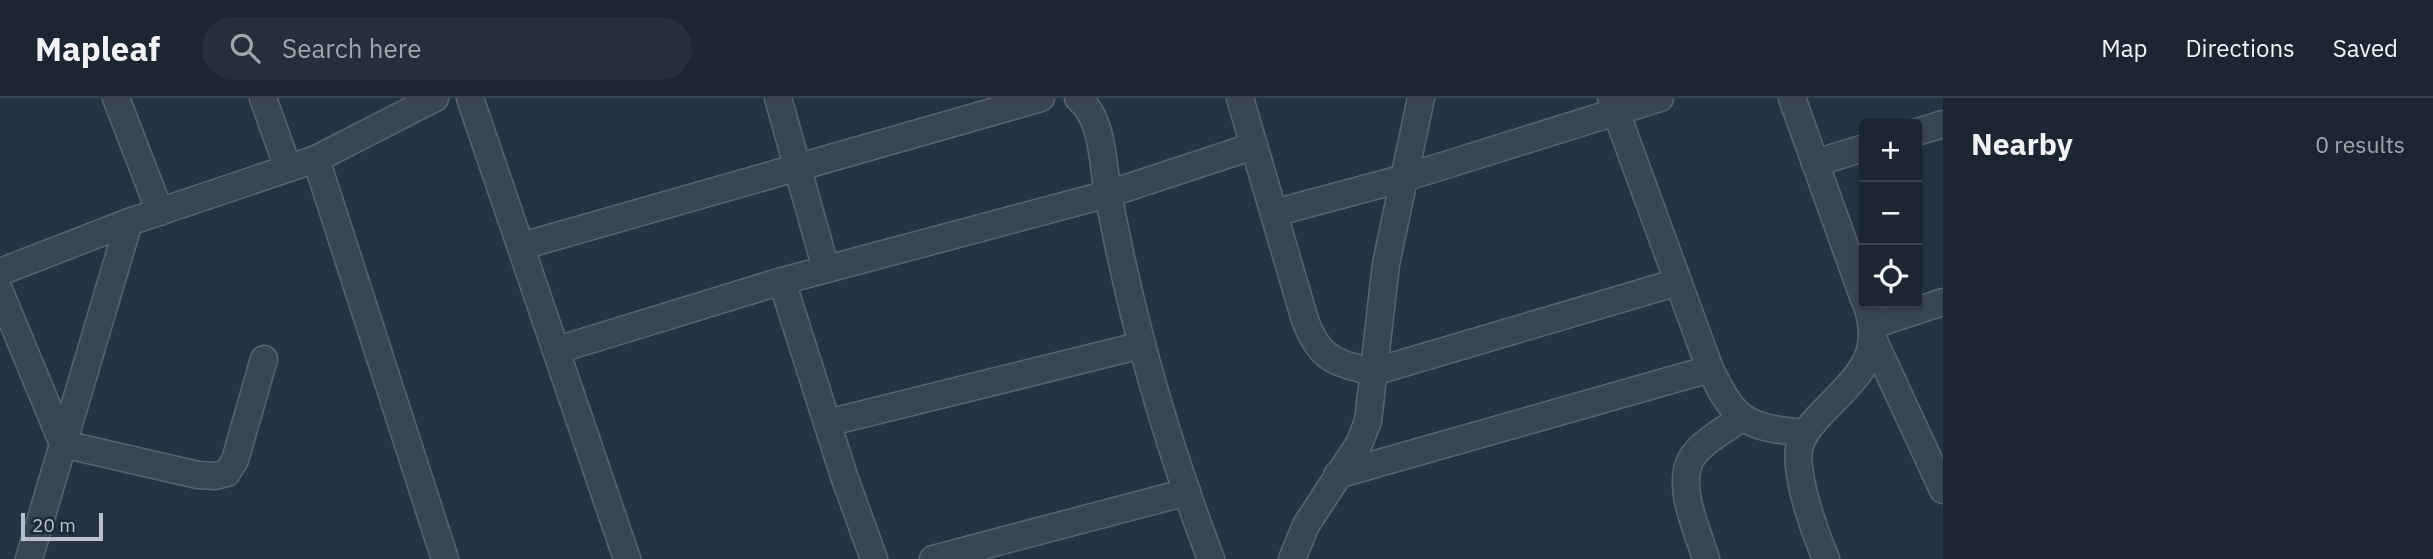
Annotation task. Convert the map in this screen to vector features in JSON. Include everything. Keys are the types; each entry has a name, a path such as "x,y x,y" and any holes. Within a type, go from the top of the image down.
{"street":[{"path":"116,98 160,212"},
{"path":"263,98 288,168"},
{"path":"0,272 130,222 316,159 435,98"},
{"path":"470,98 627,559"},
{"path":"778,98 826,269"},
{"path":"522,247 1041,98"},
{"path":"1079,98 1096,121 1108,194 1142,345 1211,559"},
{"path":"1240,98 1314,343 1324,355 1339,364 1373,372 1678,282"},
{"path":"1292,559 1306,525 1364,433 1386,264 1401,179 1421,98"},
{"path":"1274,214 1401,179 1614,105 1660,98"},
{"path":"1792,98 1869,317 1943,490"},
{"path":"1614,105 1710,369 1724,398 1741,418 1763,429 1805,433"},
{"path":"1922,130 1943,124"},
{"path":"557,350 782,281 1108,194 1254,146"},
{"path":"1815,163 1859,150"},
{"path":"316,159 445,559"},
{"path":"29,559 130,222"},
{"path":"782,281 874,559"},
{"path":"0,292 63,444"},
{"path":"1869,317 1943,302"},
{"path":"1826,559 1810,520 1799,451 1805,433 1868,359 1869,317"},
{"path":"827,423 1142,345"},
{"path":"63,444 198,475 215,477 228,473 235,460 264,359"},
{"path":"1337,475 1710,369"},
{"path":"1706,559 1685,478 1691,459 1703,446 1741,418"},
{"path":"933,559 1188,492"}]}
